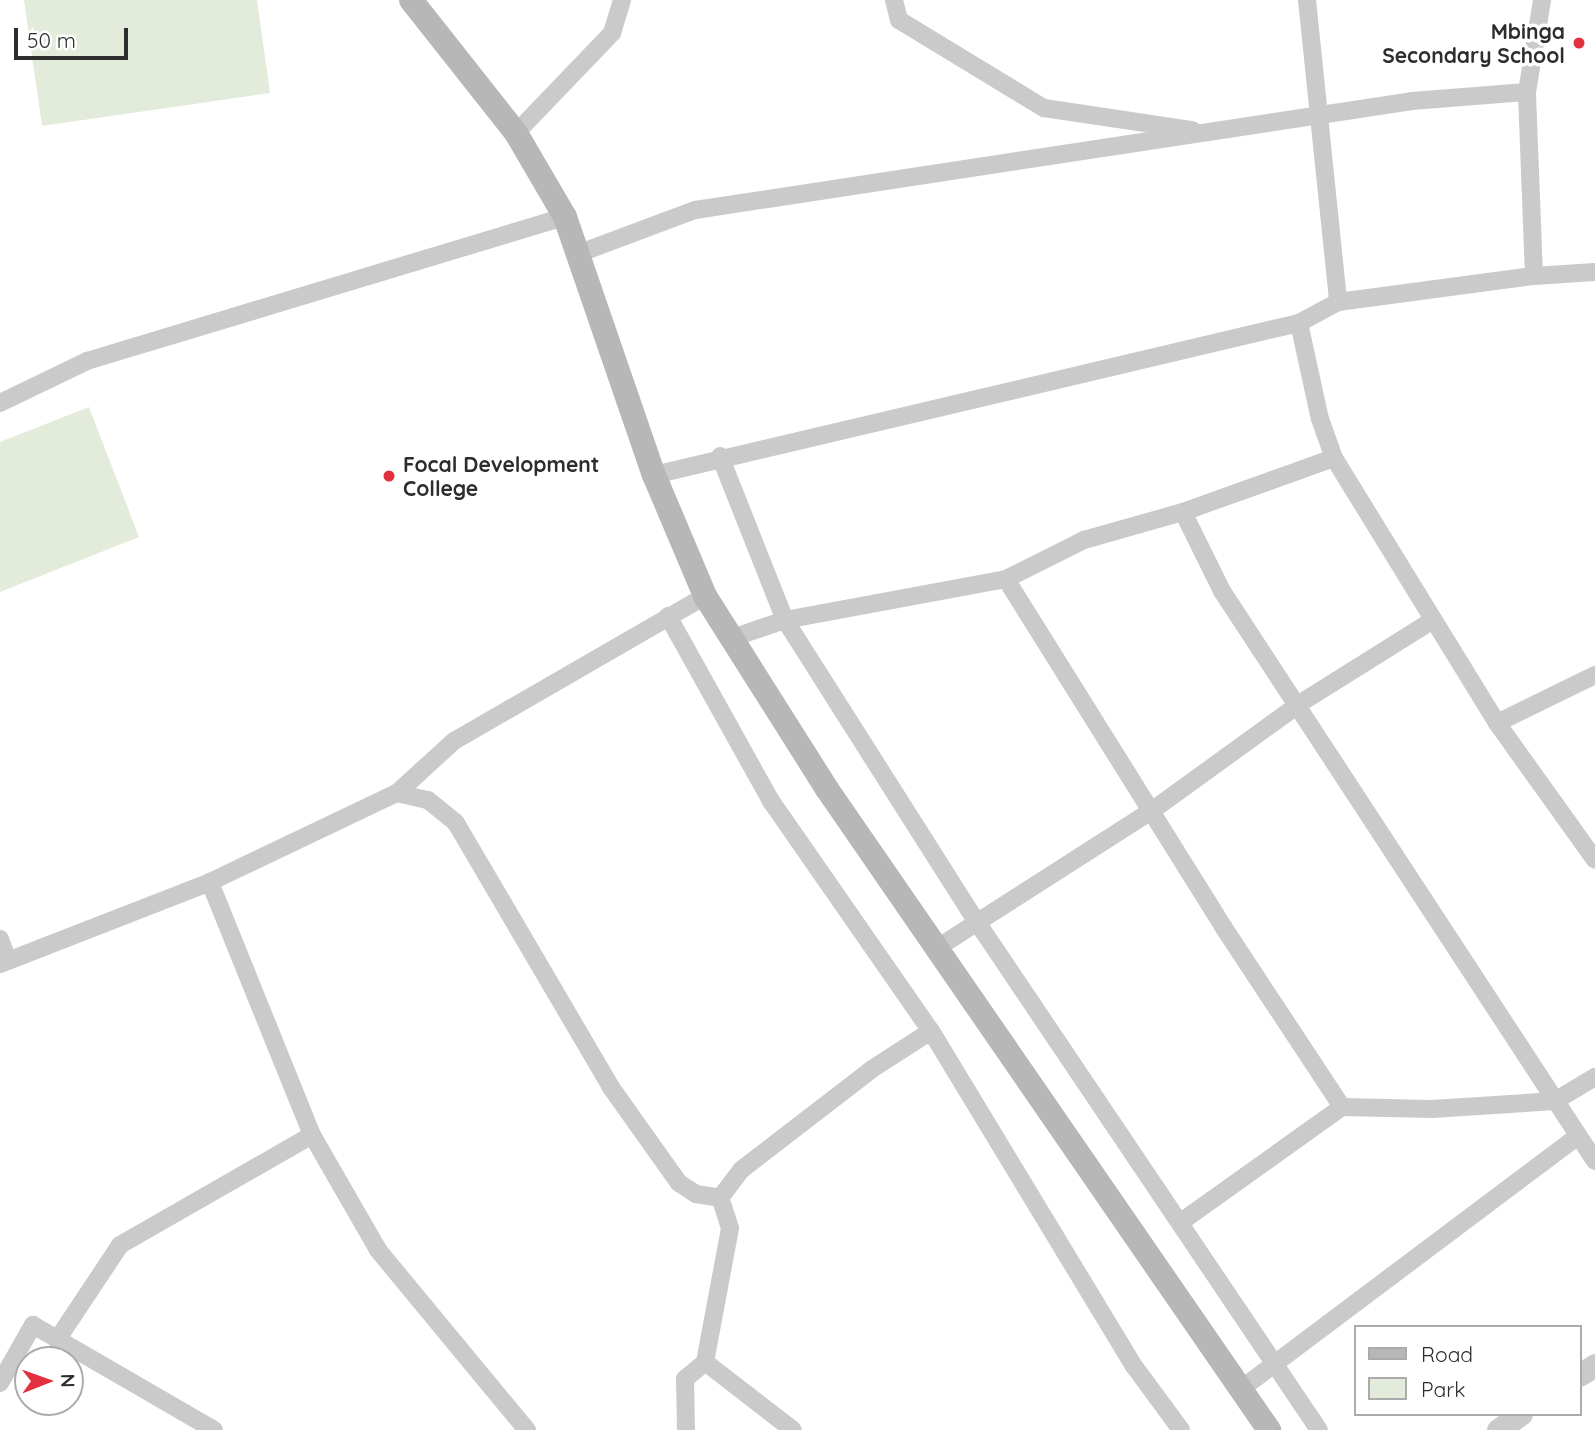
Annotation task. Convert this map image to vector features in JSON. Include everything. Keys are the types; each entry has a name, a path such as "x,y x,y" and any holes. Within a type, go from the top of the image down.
{"main road":[{"path":"411,0 516,133 565,218 580,253 654,475 705,596 937,948 1269,1430"}],"street":[{"path":"516,133 612,33 622,0"},
{"path":"894,0 899,20 1044,107 1213,133"},
{"path":"1307,0 1322,117 1338,302"},
{"path":"1534,276 1527,92 1542,0"},
{"path":"580,253 695,210 1322,117 1412,101 1527,92"},
{"path":"0,402 87,361 565,218"},
{"path":"654,475 720,456 1298,323 1338,302 1534,276 1594,276"},
{"path":"1298,323 1320,419 1334,458 1497,723 1595,860"},
{"path":"720,456 785,620 977,922 1182,1221 1320,1430"},
{"path":"732,638 785,620 1006,579 1084,540 1183,512 1334,458"},
{"path":"1183,512 1222,591 1299,704 1595,1161"},
{"path":"1006,579 1150,812 1342,1107"},
{"path":"0,939 4,962 210,882 397,793 454,741 705,596"},
{"path":"668,616 771,801 931,1031 1134,1366 1181,1430"},
{"path":"937,948 1150,812 1299,704 1433,620"},
{"path":"1497,723 1595,675"},
{"path":"397,793 428,800 456,823 610,1086 679,1183 696,1194 720,1198"},
{"path":"210,882 312,1135 379,1250 527,1430"},
{"path":"720,1198 741,1170 872,1069 931,1031"},
{"path":"1182,1221 1342,1107 1432,1109 1555,1101 1595,1077"},
{"path":"57,1340 120,1245 312,1135"},
{"path":"1241,1389 1275,1360 1578,1136"},
{"path":"686,1430 685,1379 705,1362 730,1228 720,1198"},
{"path":"0,1383 33,1325 214,1430"},
{"path":"705,1362 793,1430"},
{"path":"1498,1430 1518,1416"}],"green space":[{"path":"24,0 257,0 270,93 42,126"},
{"path":"89,407 139,537 0,592 0,442"}],"place":[{"name":"Mbinga Secondary School","path":"1579,43"},
{"name":"Focal Development College","path":"389,476"}]}
